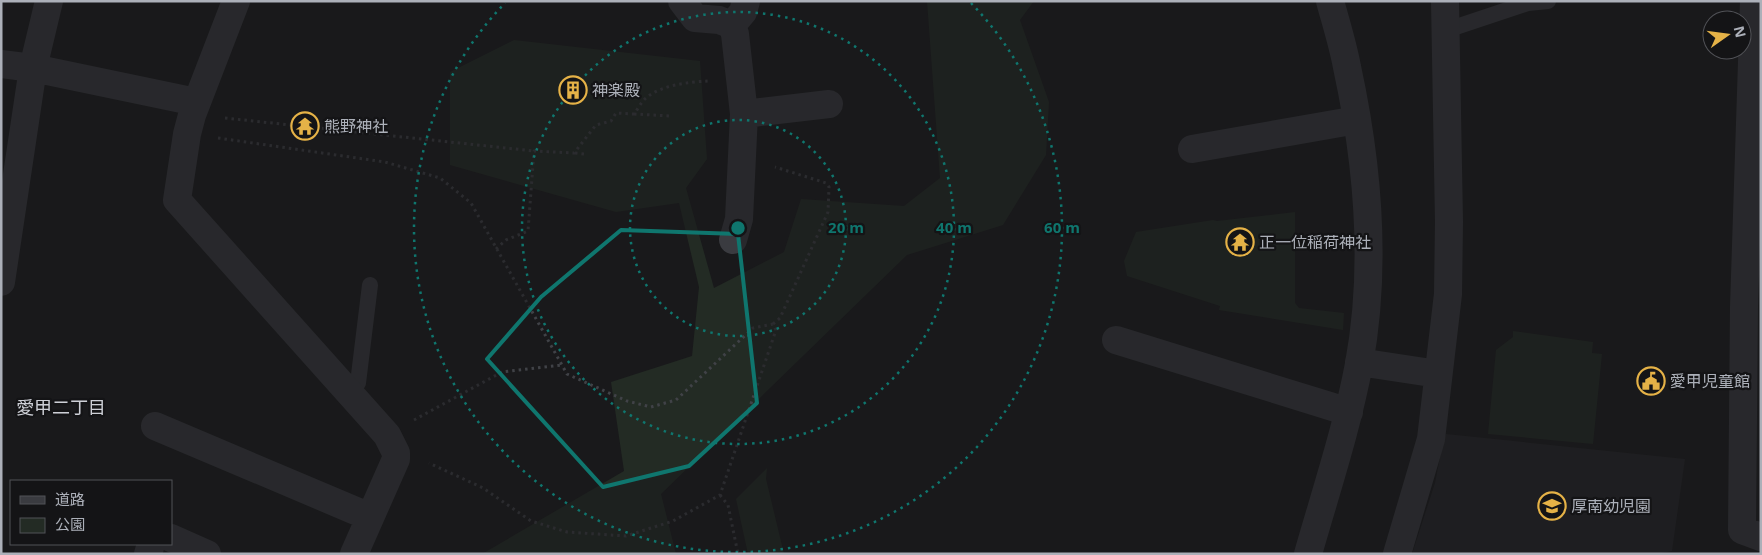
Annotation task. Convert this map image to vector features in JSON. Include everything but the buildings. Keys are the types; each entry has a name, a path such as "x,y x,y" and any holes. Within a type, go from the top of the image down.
{"street":[{"path":"1,282 33,68 49,1"},
{"path":"236,1 192,117 177,200 391,444 396,459 354,554"},
{"path":"682,1 695,18 719,20 732,25"},
{"path":"732,25 743,12 746,1"},
{"path":"1308,554 1349,412 1359,362 1366,300 1369,219 1357,120 1347,66 1330,1"},
{"path":"1397,554 1431,439 1448,294 1449,222 1444,31 1445,1"},
{"path":"1754,1 1755,128 1744,307 1742,530 1761,536"},
{"path":"732,25 735,34 744,114 740,218 732,240"},
{"path":"1,64 33,68 192,117"},
{"path":"744,114 830,104"},
{"path":"1192,149 1357,120"},
{"path":"1116,340 1349,412"},
{"path":"1359,362 1438,374"},
{"path":"155,426 370,517"},
{"path":"172,538 208,554"}],"lane":[{"path":"1444,31 1528,3 1548,1"},
{"path":"349,394 358,383 370,285"}],"path":[{"path":"634,114 646,97 664,88 695,82 740,78"},
{"path":"574,153 596,124 611,121 616,113 670,116"},
{"path":"192,117 534,151 584,154"},
{"path":"192,117 385,162 440,178 471,202 567,374 627,401 651,407 676,400 753,328 773,324 780,318 828,212 829,187 826,183 756,161 743,160"},
{"path":"496,249 506,240 528,231 534,151"},
{"path":"561,365 502,372 391,444 482,488 531,521 566,532 626,536 673,521 720,495 776,330 773,324"},
{"path":"720,495 728,505 738,554"}],"highlighted area":[{"path":"621,230 738,234 757,403 689,466 603,487 487,359 541,297"}],"shaded area":[{"name":"厚南幼児園","path":"1446,434 1685,459 1672,551 1657,554 1412,554 1435,483"}],"green space":[{"path":"927,1 1034,1 1020,20 1049,102 1046,155 1003,225 907,255 661,494 676,554 482,554 624,471 611,382 692,356 699,287 679,203 616,212 450,165 450,72 514,40 700,61 707,159 686,188 714,288 784,252 801,199 904,206 940,178"},
{"path":"1295,212 1295,303 1299,308 1344,313 1343,330 1219,310 1220,306 1127,276 1124,261 1136,232 1213,220"},
{"path":"1513,331 1593,342 1592,353 1602,354 1593,444 1488,434 1496,350 1513,337"},
{"path":"767,468 766,479 784,554 748,554 736,499"}],"place":[{"name":"神楽殿","path":"573,90"},
{"name":"熊野神社","path":"305,126"},
{"name":"正一位稲荷神社","path":"1240,242"},
{"name":"愛甲児童館","path":"1651,381"},
{"name":"厚南幼児園","path":"1552,506"}],"district":[{"name":"愛甲二丁目","path":"61,407"}]}
